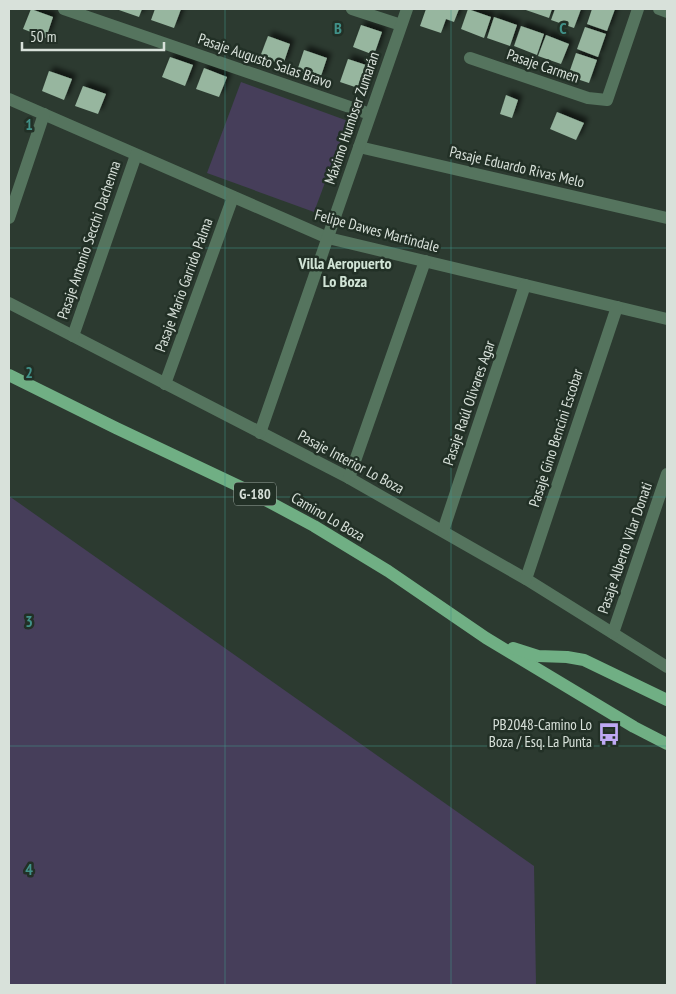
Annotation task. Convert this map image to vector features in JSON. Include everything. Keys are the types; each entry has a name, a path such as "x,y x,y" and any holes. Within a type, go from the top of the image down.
{"main road":[{"name":"Camino Lo Boza","path":"9,375 280,507 351,548 486,638 634,727 667,744"},
{"name":"Camino Lo Boza","path":"486,638 538,656 567,657 584,660 667,700"}],"street":[{"name":"Pasaje Augusto Salas Bravo","path":"64,9 370,114"},
{"path":"352,9 401,25"},
{"name":"Máximo Humbser Zumarán","path":"260,433 407,9"},
{"name":"Pasaje Carmen","path":"470,58 588,98 607,100 638,9"},
{"path":"659,9 667,12"},
{"name":"Felipe Dawes Martindale","path":"9,98 328,238 667,319"},
{"path":"9,218 44,114"},
{"name":"Pasaje Eduardo Rivas Melo","path":"359,147 667,218"},
{"name":"Pasaje Antonio Secchi Dachenna","path":"72,336 136,155"},
{"name":"Pasaje Mario Garrido Palma","path":"165,384 233,197"},
{"path":"349,478 425,261"},
{"name":"Pasaje Raúl Olivares Agar","path":"443,531 525,285"},
{"name":"Pasaje Interior Lo Boza","path":"9,303 349,478 526,579 667,667"},
{"name":"Pasaje Gino Bencini Escobar","path":"526,579 617,307"},
{"name":"Pasaje Alberto Vilar Donati","path":"613,633 667,474"}],"shaded area":[{"path":"241,82 348,121 314,212 207,173"},
{"path":"9,496 534,866 536,985 9,985"}],"building":[{"path":"31,9 53,17 46,38 23,29"},
{"path":"116,9 142,9 139,17"},
{"path":"155,9 181,9 174,28 151,20"},
{"path":"426,9 459,9 454,22 446,19 441,33 420,26"},
{"path":"468,9 491,17 484,38 461,29"},
{"path":"523,9 552,9 549,18"},
{"path":"555,9 581,9 574,28 551,20"},
{"path":"592,9 615,9 607,31 587,24"},
{"path":"494,17 517,25 510,46 487,38"},
{"path":"361,25 382,32 374,55 353,47"},
{"path":"521,26 544,34 537,55 514,46"},
{"path":"585,27 606,34 598,57 577,49"},
{"path":"546,35 569,44 561,64 538,56"},
{"path":"268,36 290,44 283,65 260,57"},
{"path":"304,50 327,58 320,79 297,71"},
{"path":"576,53 597,60 589,83 568,76"},
{"path":"170,57 193,65 185,86 162,77"},
{"path":"348,59 369,66 361,89 340,82"},
{"path":"204,68 227,77 219,97 196,89"},
{"path":"49,71 72,79 64,100 42,91"},
{"path":"83,86 106,94 98,114 75,106"},
{"path":"506,95 518,100 512,118 500,114"},
{"path":"557,112 584,123 576,140 550,129"}],"place":[{"name":"PB2048-Camino Lo Boza / Esq. La Punta","path":"609,734"}],"district":[{"name":"Villa Aeropuerto Lo Boza","path":"345,272"}]}
